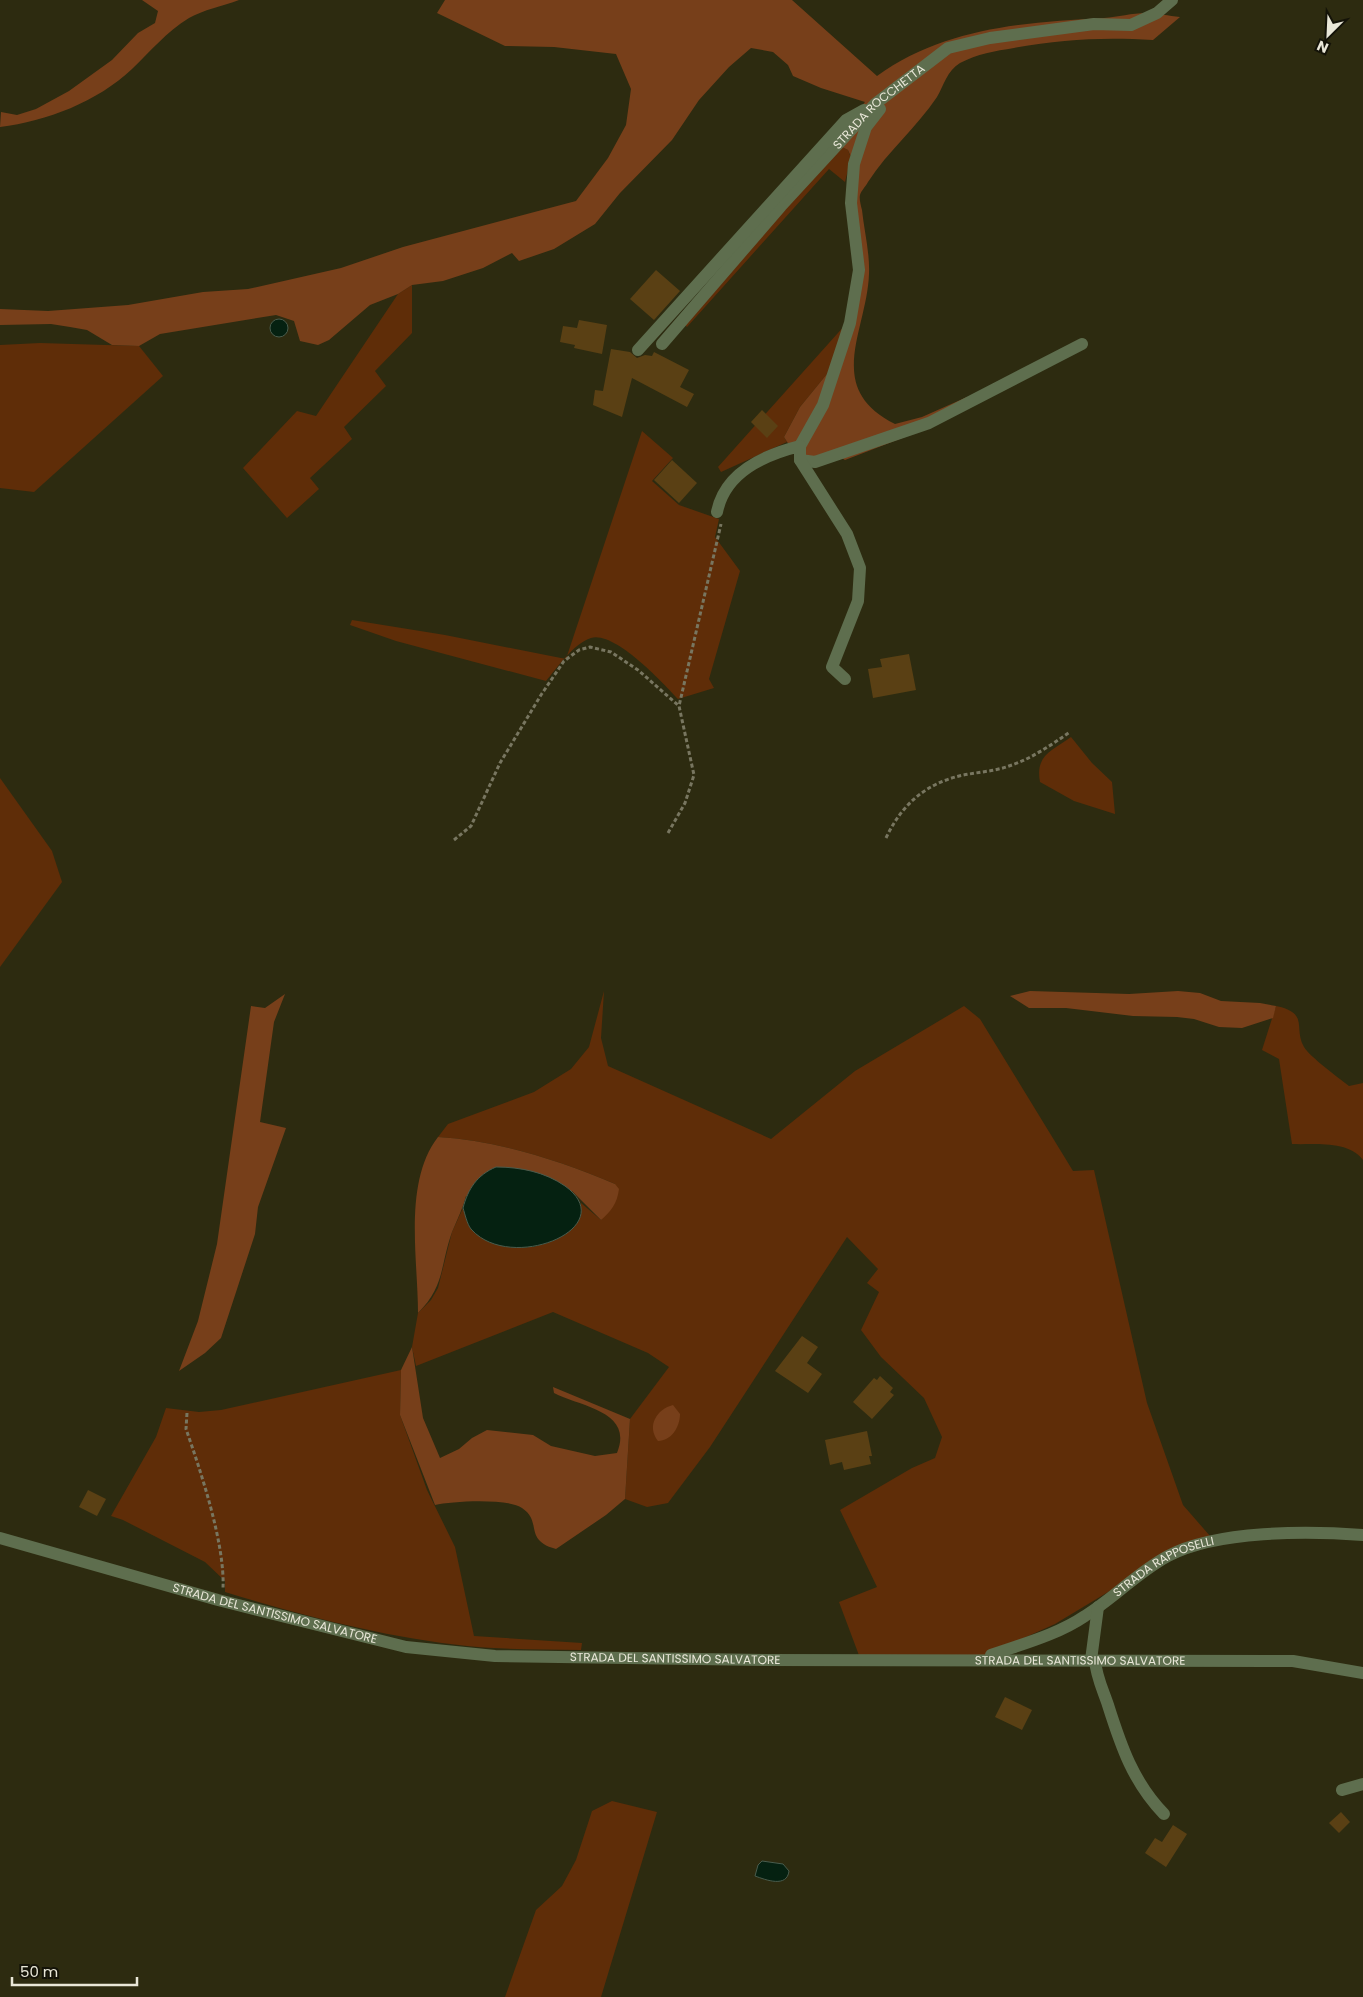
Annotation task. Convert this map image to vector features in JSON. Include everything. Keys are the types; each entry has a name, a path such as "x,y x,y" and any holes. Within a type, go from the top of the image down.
{"street":[{"name":"STRADA ROCCHETTA","path":"662,344 781,206 875,104 948,48 990,38 1094,24 1131,25 1157,14 1172,0"},
{"path":"845,679 832,668 858,601 860,568 847,534 800,460 800,446 823,405 850,323 859,270 851,203 854,164 866,127 895,90"},
{"path":"638,350 846,120 875,104"},
{"path":"800,460 815,462 930,423 1082,344"},
{"path":"717,512 724,492 747,466 775,452 800,446"},
{"name":"STRADA RAPPOSELLI","path":"981,1659 1056,1632 1098,1607 1168,1556 1200,1544 1246,1536 1297,1533 1363,1535"},
{"name":"STRADA DEL SANTISSIMO SALVATORE","path":"0,1538 218,1600 406,1647 495,1656 764,1660 1294,1661 1363,1673"},
{"path":"1098,1607 1093,1660 1100,1683 1125,1756 1147,1797 1164,1814"},
{"path":"1342,1790 1363,1784"}],"path":[{"path":"668,833 685,803 694,774 680,706 722,526 717,512"},
{"path":"454,840 471,826 500,763 541,694 564,661 579,650 590,647 611,652 638,670 680,706"},
{"path":"886,838 895,818 910,802 929,789 950,778 1009,767 1048,748 1070,732"},
{"path":"188,1413 186,1429 219,1547 223,1589 218,1600"}],"shaded area":[{"path":"142,0 239,0 189,18 166,36 118,81 87,100 53,115 0,127 1,112 17,115 36,109 69,91 112,60 138,33 155,23 158,11"},
{"path":"445,0 792,0 877,76 902,60 929,47 986,30 1015,25 1141,13 1180,17 1153,40 1083,40 1031,45 980,55 960,63 952,70 937,97 921,119 884,160 861,192 860,200 868,250 869,274 867,295 854,357 855,376 860,393 873,410 895,424 922,417 967,397 936,425 845,460 840,457 816,467 794,453 784,437 800,407 831,369 853,301 856,168 848,150 832,142 865,102 821,88 793,76 788,65 773,52 751,48 729,67 699,100 672,140 620,193 595,224 554,249 519,261 512,253 483,268 443,281 412,285 398,294 370,305 329,340 318,345 300,341 294,321 276,315 160,334 139,346 112,345 87,330 51,324 0,325 0,309 48,311 128,305 203,292 248,289 341,268 403,247 576,201 608,158 626,125 631,89 616,54 554,47 505,46 437,13"},
{"path":"840,146 848,150 851,158 845,182 829,169 687,327 683,323"},
{"path":"412,285 412,333 375,371 386,386 344,427 352,439 310,478 319,489 287,518 243,468 297,411 316,416 398,294"},
{"path":"279,319 285,322 288,328 285,334 279,337 273,334 270,328 273,322"},
{"path":"846,324 831,369 800,407 784,437 787,442 721,472 718,467"},
{"path":"40,343 139,346 163,376 34,492 0,488 0,345"},
{"path":"642,431 673,458 652,481 679,505 719,519 715,537 740,571 709,679 714,688 678,699 638,660 613,642 601,638 591,638 584,641 567,656"},
{"path":"352,620 445,635 564,659 546,681 396,641 350,625"},
{"path":"1071,737 1092,763 1112,782 1115,814 1074,801 1040,782 1040,766 1046,755"},
{"path":"0,778 52,851 62,882 0,967"},
{"path":"604,991 601,1038 608,1066 771,1139 855,1071 964,1006 980,1019 1073,1171 1094,1170 1147,1403 1183,1505 1210,1536 1128,1580 1055,1624 986,1655 860,1658 839,1602 877,1587 840,1510 912,1468 935,1458 942,1437 924,1398 881,1357 861,1330 879,1292 867,1283 878,1269 847,1237 710,1447 668,1503 647,1507 625,1499 630,1419 669,1367 648,1353 553,1312 416,1366 412,1347 418,1313 431,1300 438,1288 452,1232 463,1208 471,1228 534,1247 565,1235 581,1215 581,1203 601,1220 615,1184 572,1167 506,1147 438,1137 448,1124 534,1092 571,1069 589,1047"},
{"path":"1030,991 1129,994 1178,991 1200,993 1221,1001 1260,1003 1276,1006 1273,1018 1242,1028 1219,1027 1194,1019 1177,1017 1133,1016 1066,1008 1029,1008 1010,996"},
{"path":"285,994 274,1022 260,1122 286,1128 258,1207 255,1234 221,1338 205,1353 179,1371 198,1321 217,1244 251,1006 265,1008"},
{"path":"1276,1006 1287,1009 1297,1017 1304,1047 1318,1062 1349,1086 1363,1083 1363,1160 1349,1149 1340,1146 1292,1144 1279,1059 1262,1050"},
{"path":"438,1137 506,1147 572,1167 615,1184 619,1189 617,1199 611,1210 601,1220 572,1191 466,1196 448,1244 441,1275 433,1294 418,1313 415,1245 416,1198 420,1176 427,1155"},
{"path":"496,1167 532,1171 549,1177 565,1186 579,1202 580,1217 571,1230 554,1240 533,1246 510,1247 489,1242 471,1229 463,1208 468,1195 479,1178"},
{"path":"412,1347 423,1418 440,1458 459,1449 472,1438 487,1430 533,1435 551,1446 595,1456 617,1453 620,1439 618,1428 612,1419 602,1412 554,1393 553,1387 630,1419 625,1499 606,1515 556,1549 540,1541 536,1536 532,1519 528,1513 515,1505 480,1501 435,1505 400,1415 401,1370"},
{"path":"401,1370 400,1415 427,1490 455,1547 474,1636 582,1643 581,1650 496,1648 436,1642 345,1625 255,1601 225,1592 225,1581 205,1562 123,1520 111,1516 156,1437 166,1408 199,1412 221,1410"},
{"path":"673,1405 680,1414 678,1424 671,1436 658,1441 653,1430 655,1419 662,1410"},
{"path":"612,1801 657,1812 601,1997 505,1997 536,1910 562,1886 576,1860 592,1811"},
{"path":"762,1861 783,1864 789,1871 787,1876 784,1880 775,1881 755,1876 758,1865"}],"building":[{"path":"656,270 680,291 654,320 630,299"},
{"path":"579,320 607,325 602,354 574,348 575,345 560,342 563,326 577,328"},
{"path":"611,349 630,352 637,358 645,355 652,356 654,352 689,370 680,387 694,394 687,407 632,378 622,417 593,405 595,390 603,391"},
{"path":"762,410 778,426 767,438 751,422"},
{"path":"672,460 697,483 679,503 654,480"},
{"path":"909,654 916,690 873,698 868,669 882,667 880,659"},
{"path":"802,1336 818,1347 807,1363 822,1374 808,1393 775,1371"},
{"path":"880,1376 893,1388 890,1392 894,1395 872,1419 853,1402 874,1378 877,1380"},
{"path":"867,1431 872,1456 869,1456 871,1464 844,1470 842,1462 830,1465 825,1440"},
{"path":"88,1490 106,1499 97,1516 79,1507"},
{"path":"1005,1697 1032,1710 1022,1730 995,1717"},
{"path":"1341,1812 1350,1822 1339,1833 1329,1823"},
{"path":"1173,1825 1187,1834 1166,1867 1145,1853 1155,1838 1162,1842"}]}
